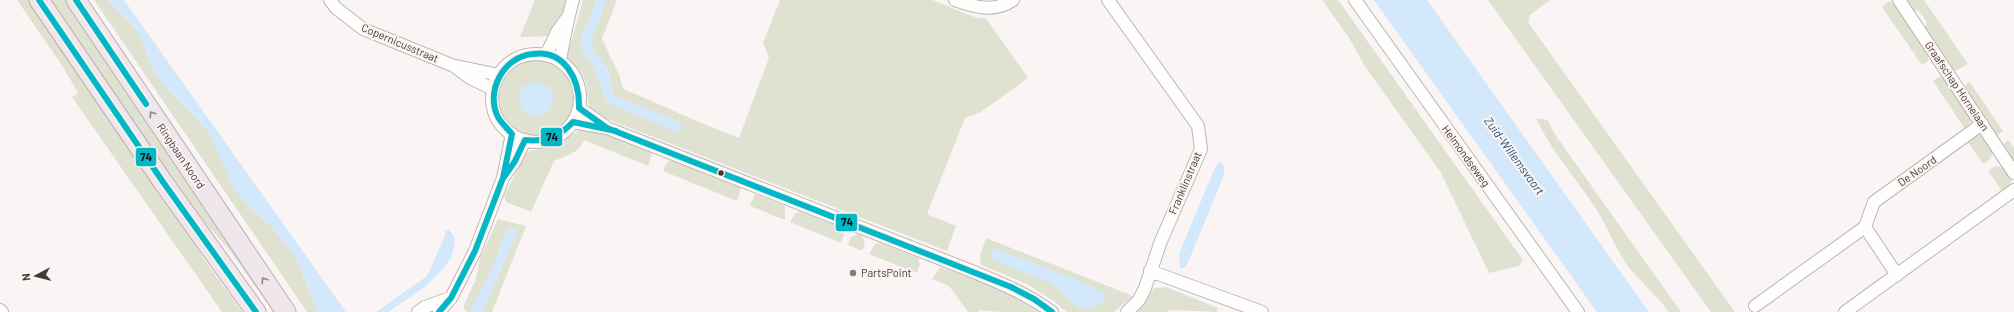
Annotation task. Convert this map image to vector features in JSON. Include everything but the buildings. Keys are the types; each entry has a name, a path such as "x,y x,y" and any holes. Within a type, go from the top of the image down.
{"main road":[{"path":"39,0 163,182 256,312"},
{"name":"Ringbaan Noord","path":"76,0 286,312"}],"street":[{"name":"Copernicusstraat","path":"330,0 336,8 363,29 454,66 499,75"},
{"path":"560,60 566,35 567,18 573,0"},
{"path":"955,0 970,6 988,8 1013,0"},
{"name":"Franklinstraat","path":"1108,0 1198,126 1200,149 1150,271 1140,300 1127,312"},
{"name":"Helmondseweg","path":"1355,0 1578,312"},
{"name":"Graafschap Hornelaan","path":"1899,0 2014,173"},
{"path":"546,55 557,32 567,18"},
{"path":"535,54 546,55 560,60 570,70 577,81 580,95 579,108 573,122 566,130 552,138 536,142 525,140 512,134 498,119 494,110 493,90 499,75 506,66 520,57 535,54"},
{"name":"Copernicusstraat","path":"454,66 470,78 493,90"},
{"path":"579,108 607,128"},
{"path":"573,122 607,128 1011,287 1034,299 1052,312"},
{"name":"De Noord","path":"1865,227 1874,202 1982,124"},
{"path":"439,312 451,298 475,251 503,178 512,134"},
{"path":"503,178 515,161 525,140"},
{"path":"1845,312 2014,190"},
{"path":"1755,306 1865,227 1897,275"},
{"path":"1150,271 1262,312"},
{"path":"418,312 425,307 451,298"}],"green space":[{"path":"17,0 33,0 187,228 203,258 242,312 222,312 72,97 78,93 63,67"},
{"path":"47,0 66,0 278,312 273,312 231,252 178,192"},
{"path":"94,0 108,0 136,29 143,42 153,71 169,91 193,114 210,134 219,155 251,209 273,228 296,258 318,312 307,312"},
{"path":"535,0 567,0 561,16 549,36 520,37"},
{"path":"583,0 597,0 580,41 583,52 594,67 607,102 675,131 680,131 615,96 613,93 607,69 594,52 591,45 591,40 606,0 617,0 602,39 620,77 623,89 739,138 769,58 763,43 780,0 932,0 977,18 986,18 1028,78 981,112 965,118 927,214 956,226 947,251 594,114 589,107 585,80 575,65 567,57"},
{"path":"1322,0 1338,0 1523,260 1519,266 1489,273 1441,173 1364,65 1349,38"},
{"path":"1488,0 1550,0 1530,15 1528,22 1735,312 1711,312"},
{"path":"1904,0 1924,0 1968,64 1955,71 1952,70 1924,29 1927,22 1918,10 1912,12"},
{"path":"1889,1 1892,2 1928,55 1928,61 1922,65 1882,7"},
{"path":"533,59 554,64 567,75 574,88 574,103 569,118 559,129 545,135 527,135 515,130 503,118 499,104 500,86 503,79 515,67"},
{"path":"1940,76 1943,77 1970,118 1970,122 1965,129 1933,81"},
{"path":"1969,81 2003,131 1998,135 1995,135 1964,87"},
{"path":"1536,118 1548,120 1554,133 1681,312 1669,312 1632,271 1617,249 1597,210 1549,142"},
{"path":"585,127 652,153 648,166 584,140 575,151 554,161 531,212 506,202 504,196 526,153 533,150 554,146"},
{"path":"1979,135 1985,140 1993,153 1990,159 1983,164 1968,142"},
{"path":"2008,140 2014,148 2014,163 2003,145"},
{"path":"670,160 741,188 737,201 663,171 666,164"},
{"path":"1996,166 2004,168 2011,178 2011,183 2003,192 1988,171"},
{"path":"755,194 785,206 785,220 750,206"},
{"path":"799,211 840,227 844,235 841,243 790,222 794,215"},
{"path":"498,219 526,226 492,312 482,312 518,230 503,239 494,265 471,309 472,312 467,312 463,307 476,279 480,258"},
{"path":"857,234 862,236 865,243 862,251 848,245 851,237"},
{"path":"986,238 1133,296 1114,312 1067,312 1052,300 1027,284 981,265 980,256","holes":["1052,284 1106,299 1099,303 1084,303 1070,297"]},
{"path":"880,243 918,258 920,264 917,273 869,254 875,244"},
{"path":"940,267 1007,291 1043,312 1000,312 978,310 979,312 968,312 949,286 932,279"},
{"path":"1166,287 1218,308 1217,312 1171,310 1166,312 1137,312 1154,288"}],"water":[{"path":"108,0 124,0 346,312 318,312 296,258 273,228 251,209 234,190 210,134 193,114 169,91 153,71 143,42 136,29"},
{"path":"597,0 606,0 591,40 591,45 607,69 615,96 678,121 683,126 680,131 675,132 607,102 594,67 583,52 580,41"},
{"name":"Zuid-Willemsvaart","path":"1374,0 1427,0 1649,312 1597,312"},
{"path":"536,82 548,87 553,99 548,111 536,116 524,111 519,99 524,87"},
{"path":"1221,161 1225,168 1222,180 1187,265 1184,268 1180,268 1179,254 1215,167"},
{"path":"510,227 518,230 484,308 482,312 472,312 471,309 494,265 506,231"},
{"path":"445,230 449,230 454,236 455,243 451,258 442,270 426,286 388,312 376,312 427,276 445,236"},
{"path":"995,248 1094,287 1106,294 1106,299 1094,306 1079,308 1052,284 996,261 992,258 990,253"}],"transit line":[{"name":"74","path":"39,0 163,182 256,312"},
{"name":"74","path":"76,0 146,104"},
{"name":"74","path":"439,312 451,298 475,251 503,178 512,134 498,117 495,107 495,87 499,77 505,69 513,62 532,54 553,56 562,62 573,77 577,87 579,108 607,128 1011,287 1034,299 1052,312"},
{"name":"74","path":"504,177 515,161 525,140 539,140 557,135 573,122 616,131"}],"place":[{"name":"PartsPoint","path":"853,273"}]}
